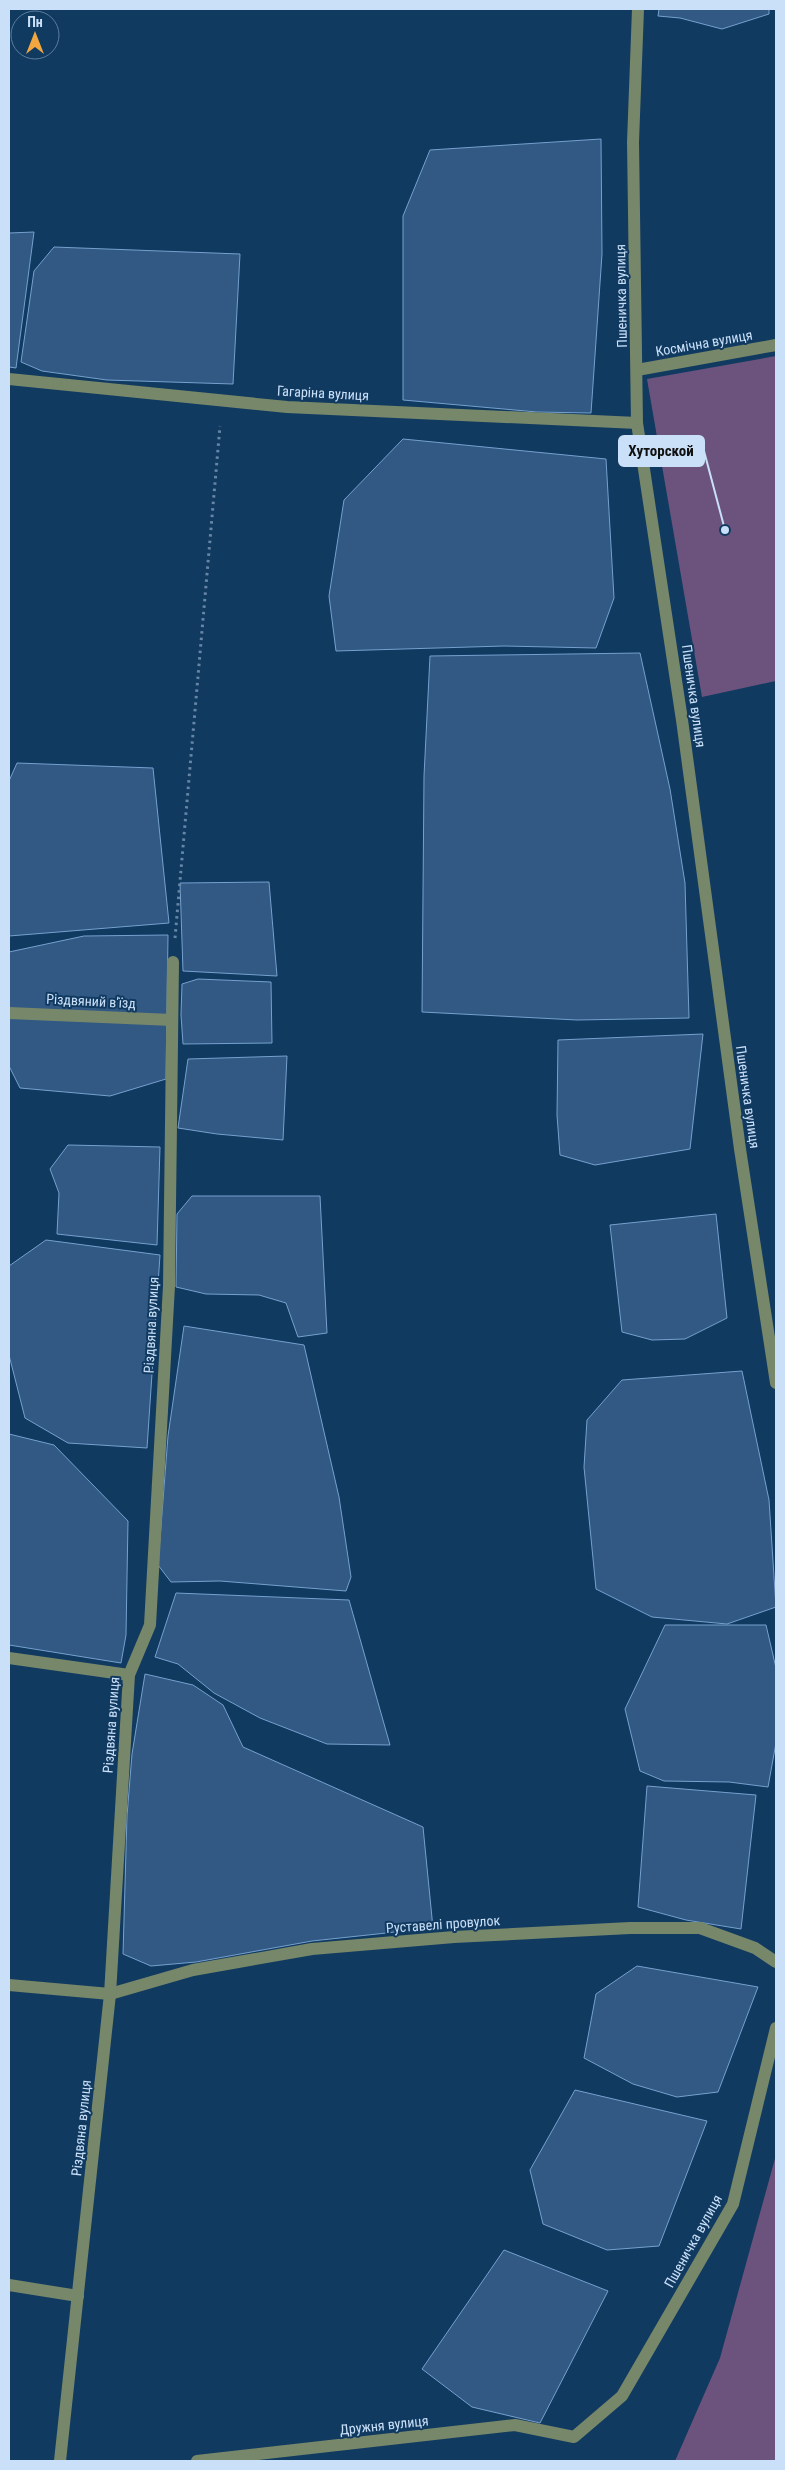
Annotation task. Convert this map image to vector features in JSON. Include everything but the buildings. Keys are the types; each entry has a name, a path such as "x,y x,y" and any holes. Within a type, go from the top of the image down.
{"street":[{"name":"Пшеничка вулиця","path":"638,9 634,142 637,423 682,720 740,1148 776,1383"},
{"name":"Космічна вулиця","path":"637,370 776,345"},
{"name":"Гагаріна вулиця","path":"9,379 287,407 637,423"},
{"name":"Різдвяна вулиця","path":"60,2461 110,1994 129,1674 150,1625 169,1286 173,962"},
{"name":"Різдвяний в'їзд","path":"9,1012 172,1020"},
{"path":"9,1658 129,1674"},
{"name":"Руставелі провулок","path":"110,1994 193,1970 312,1949 454,1937 630,1928 700,1928 755,1948 776,1962"},
{"path":"9,1985 110,1994"},
{"name":"Пшеничка вулиця","path":"574,2437 622,2396 733,2204 776,2028"},
{"path":"9,2285 78,2296"},
{"name":"Дружня вулиця","path":"197,2461 515,2425 574,2437"}],"path":[{"path":"173,962 223,400"}],"shaded area":[{"path":"776,356 776,681 702,697 647,379"},
{"path":"776,2155 776,2461 675,2461 720,2358"}],"place":[{"name":"Хуторской","path":"725,530"}]}
